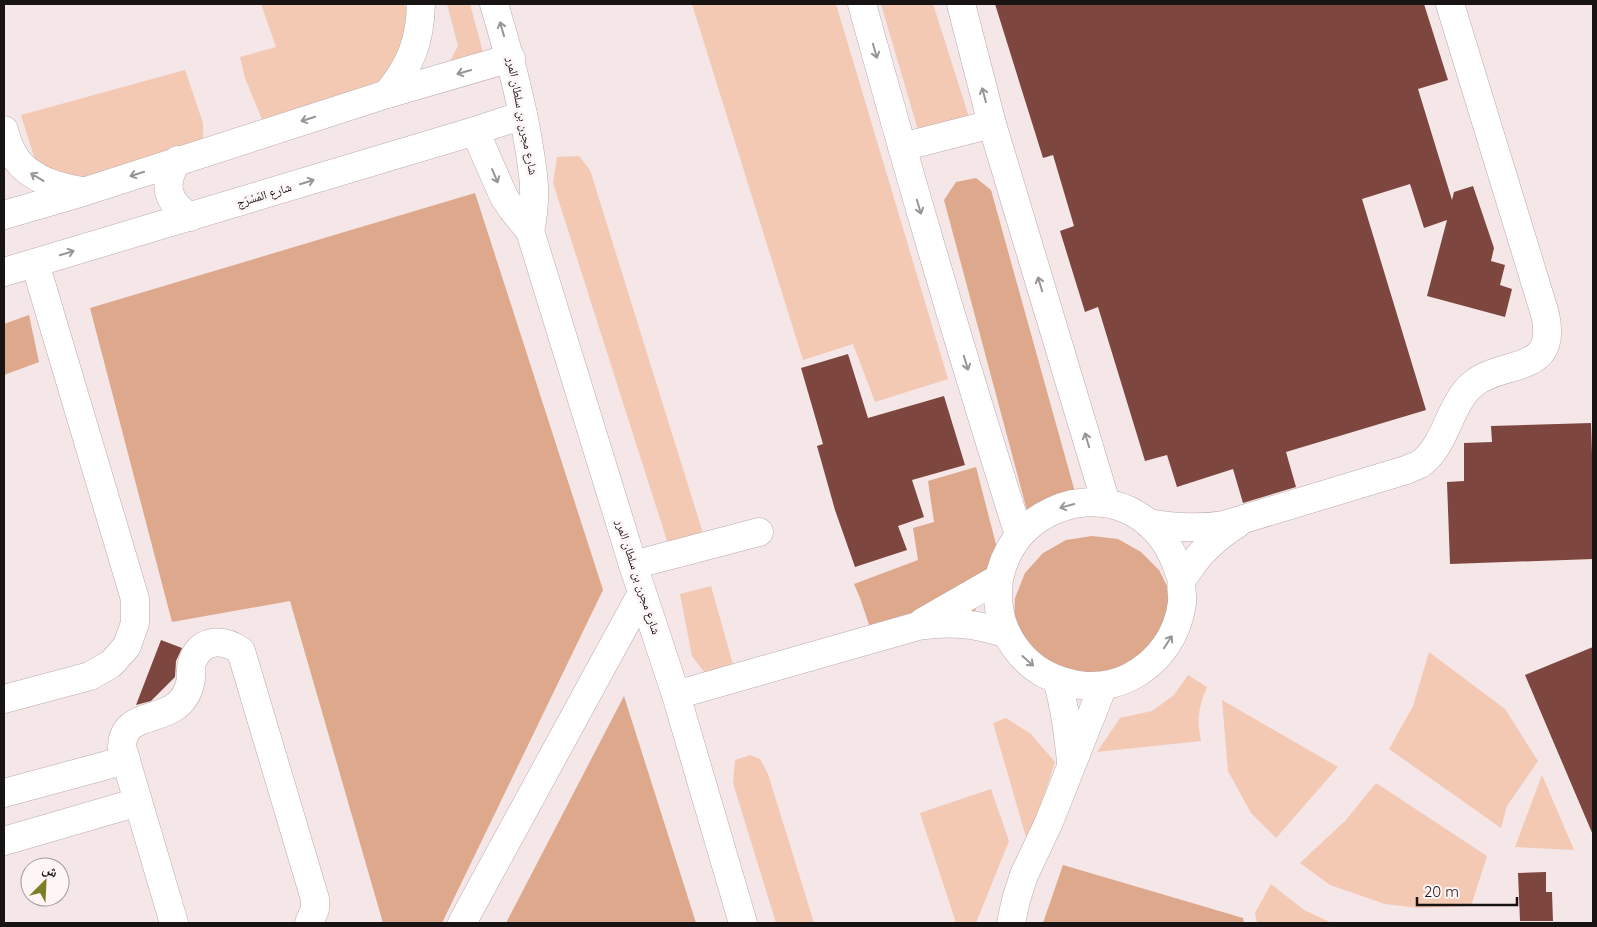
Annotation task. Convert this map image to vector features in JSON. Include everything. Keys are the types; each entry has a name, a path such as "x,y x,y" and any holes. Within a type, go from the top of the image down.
{"street":[{"path":"387,94 400,78 417,42 421,4"},
{"name":"شارع مجرن بن سلطان المرر","path":"494,4 510,58 523,115 534,181 534,214 530,231"},
{"path":"862,4 902,148 1019,535"},
{"path":"961,4 992,124 1106,503"},
{"path":"1148,523 1186,529 1205,528 1243,520 1406,470 1419,464 1430,454 1459,399 1466,391 1482,378 1528,363 1539,355 1546,343 1549,328 1546,314 1450,4"},
{"path":"4,214 83,192 387,94 510,58"},
{"name":"شارع المَسْرَج","path":"4,272 476,131 523,115"},
{"path":"902,148 992,124"},
{"path":"4,130 12,153 26,170 44,181 83,192"},
{"name":"شارع مجرن بن سلطان المرر","path":"476,131 504,197 530,231 642,593 676,695 743,923"},
{"path":"178,160 171,172 168,185 170,198 178,209 190,217"},
{"path":"4,699 90,676 111,664 127,646 135,623 135,599 35,263"},
{"path":"1086,502 1106,503 1135,514 1148,523 1163,539 1175,559 1182,580 1182,601 1178,621 1170,641 1153,662 1129,678 1103,686 1080,686 1057,680 1036,669 1019,653 1007,634 1001,621 999,607 998,579 1009,549 1019,535 1033,522 1049,512 1067,505 1086,502"},
{"path":"1182,580 1192,563 1203,551 1243,520"},
{"path":"634,565 759,532"},
{"path":"918,626 998,579"},
{"path":"462,923 642,593"},
{"path":"676,695 918,626 940,622 963,623 1007,634"},
{"path":"174,923 122,747 124,733 135,722 170,710 182,701 191,681 192,660 204,646 212,642 222,642 232,645 241,651 315,899 309,923"},
{"path":"1057,680 1067,722 1072,765"},
{"path":"1011,923 1024,875 1049,822 1103,686"},
{"path":"4,793 126,760"},
{"path":"4,841 138,802"}],"shaded area":[{"path":"261,4 404,4 419,27 407,80 264,124 245,78 240,57 276,47"},
{"path":"447,4 470,4 487,67 447,67 458,46"},
{"path":"692,4 836,4 948,379 875,402 853,344 803,360"},
{"path":"881,4 933,4 970,120 918,130"},
{"path":"185,70 203,123 203,141 74,192 38,169 21,115"},
{"path":"579,156 590,170 702,530 700,549 668,544 553,183 557,157"},
{"path":"976,178 991,190 1078,503 1029,518 944,200 956,182"},
{"path":"475,193 603,590 442,923 383,923 290,601 172,622 90,308"},
{"path":"29,315 39,362 4,375 4,324"},
{"path":"976,467 998,552 973,616 878,651 854,584 918,560 913,528 934,522 928,481"},
{"path":"1092,536 1118,539 1141,552 1159,570 1171,594 1155,667 1060,688 1014,625 1015,598 1025,573 1043,553 1066,540"},
{"path":"711,586 737,679 711,681 692,656 680,594"},
{"path":"1429,652 1505,709 1538,761 1507,806 1501,828 1389,749 1413,706"},
{"path":"1188,675 1207,687 1199,714 1201,741 1097,752 1120,718 1152,711 1174,695"},
{"path":"624,696 696,923 506,923"},
{"path":"1222,700 1338,767 1276,838 1251,813 1228,771"},
{"path":"1006,718 1031,734 1055,762 1028,844 993,723"},
{"path":"750,755 760,759 768,774 814,923 776,923 733,783 735,760"},
{"path":"1542,775 1574,850 1515,847"},
{"path":"1376,783 1487,856 1471,906 1419,908 1385,904 1330,885 1300,863 1346,820"},
{"path":"991,789 1009,841 976,923 956,923 920,813"},
{"path":"1063,865 1243,918 1244,923 1043,923"},
{"path":"1271,884 1304,910 1332,923 1257,923 1255,913"}],"building":[{"path":"995,4 1424,4 1448,80 1418,89 1452,200 1454,192 1473,186 1494,248 1491,261 1505,265 1500,285 1512,289 1505,317 1427,296 1447,220 1424,228 1410,184 1362,199 1426,410 1286,452 1296,487 1243,503 1233,469 1177,487 1167,455 1145,461 1098,307 1085,312 1060,231 1074,226 1053,155 1043,158"},
{"path":"848,354 868,418 944,396 965,465 912,480 924,517 898,526 907,550 855,567 835,510 817,446 823,444 801,368"},
{"path":"1591,423 1593,559 1450,564 1447,482 1464,481 1464,443 1492,442 1491,426"},
{"path":"161,640 182,648 176,661 175,677 151,701 136,705"},
{"path":"1593,647 1593,835 1525,675"},
{"path":"1546,872 1546,892 1552,892 1553,921 1520,921 1518,873"}]}
